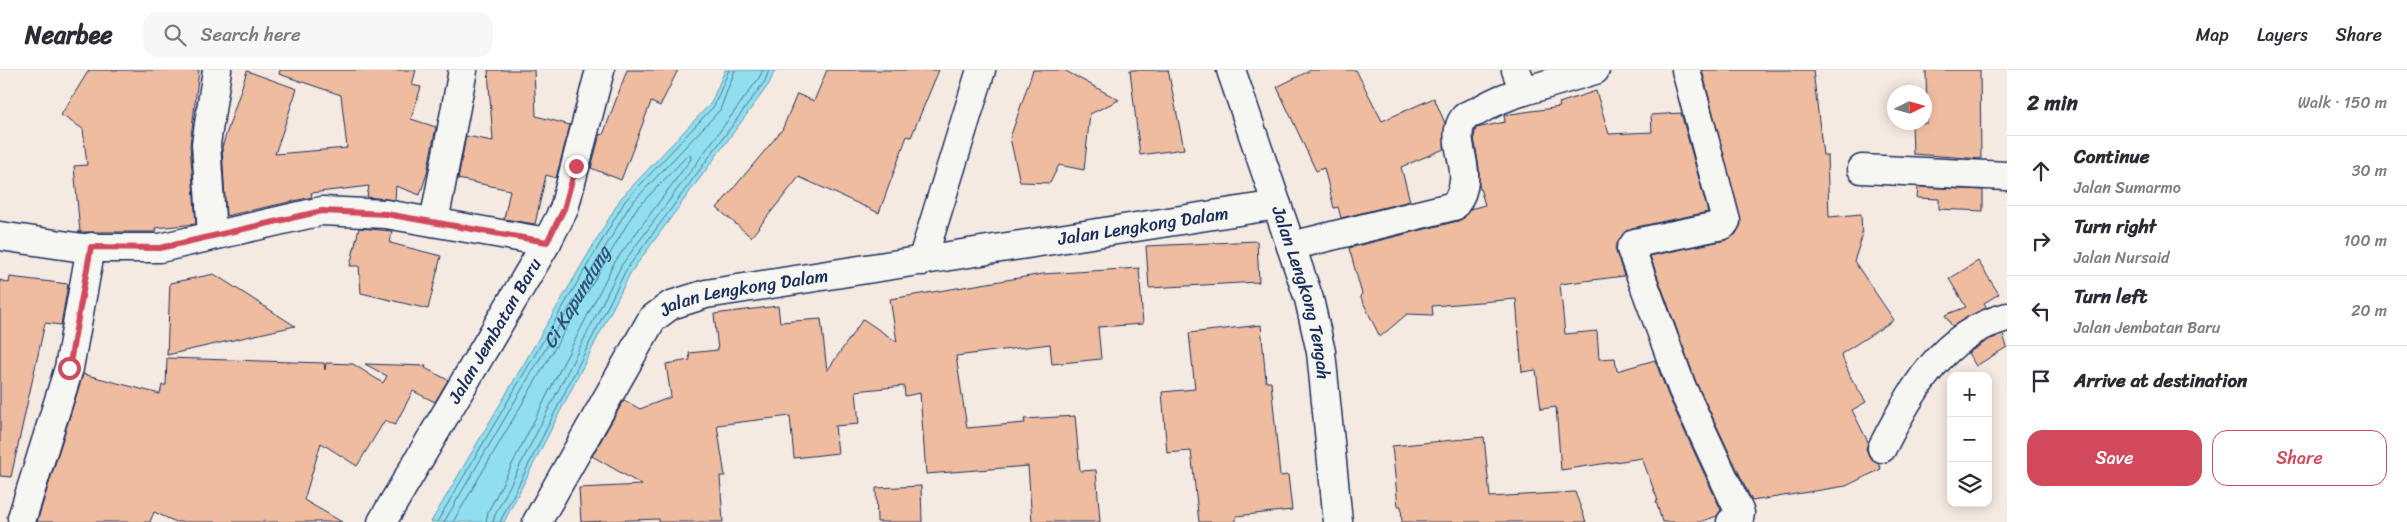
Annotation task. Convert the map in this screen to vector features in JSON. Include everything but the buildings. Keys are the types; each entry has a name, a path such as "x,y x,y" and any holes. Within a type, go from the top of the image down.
{"street":[{"path":"212,235 206,144 217,70"},
{"path":"434,222 463,70"},
{"name":"Jalan Jembatan Baru","path":"382,522 547,242 564,209 600,70"},
{"path":"922,261 981,70"},
{"name":"Jalan Lengkong Tengah","path":"1231,70 1309,299 1321,352 1338,522"},
{"path":"1291,246 1454,206 1463,195 1465,180 1458,132 1465,116 1490,102 1520,80 1595,70"},
{"path":"1686,70 1726,222 1723,225 1635,243 1631,249 1682,388 1740,513 1739,519 1731,522"},
{"path":"1862,169 2007,176"},
{"name":"Jalan Lengkong Dalam","path":"537,522 652,319 671,305 706,294 1277,205"},
{"path":"0,236 91,247 160,248 322,211 386,214 547,242"},
{"path":"18,517 69,368 91,247"},
{"path":"1882,448 1905,402 1931,365 1970,332 2007,317"}],"water":[{"name":"Ci Kapundung","path":"725,70 775,70 769,84 631,272 504,522 431,522 621,198 711,103"}],"route":[{"path":"69,368 91,247 160,248 322,211 386,214 547,242 564,209 576,166"}]}
